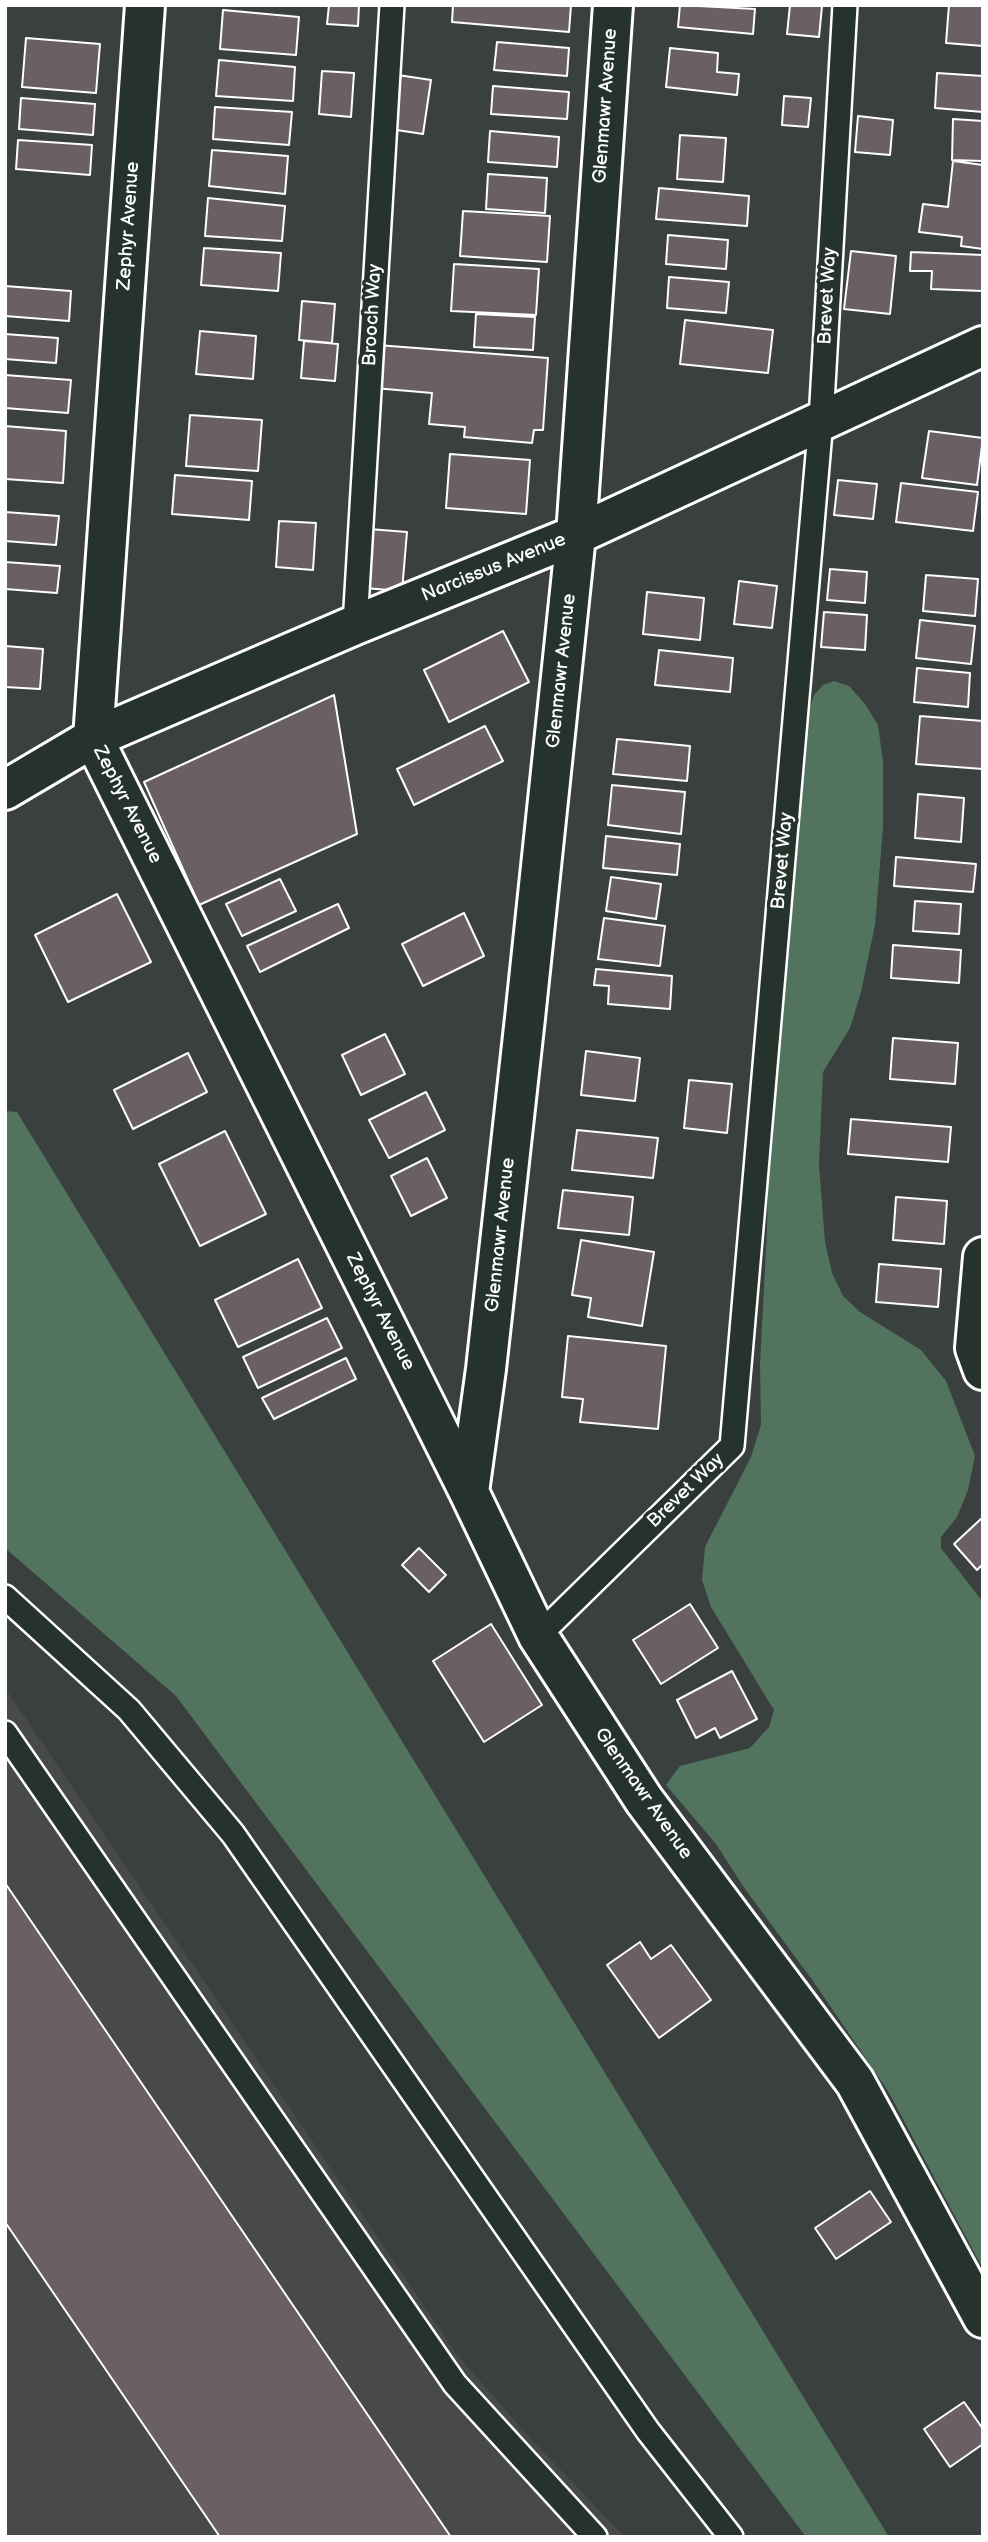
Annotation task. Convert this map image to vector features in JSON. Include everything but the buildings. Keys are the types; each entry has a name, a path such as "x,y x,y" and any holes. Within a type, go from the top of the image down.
{"street":[{"name":"Zephyr Avenue","path":"145,5 93,738 469,1492"},
{"name":"Glenmawr Avenue","path":"613,5 576,535 525,1018 469,1492 538,1636 644,1800 855,2082 983,2318"},
{"name":"Narcissus Avenue","path":"5,790 93,738 355,625 576,535 983,346"},
{"path":"983,1257 975,1348 983,1370"}],"lane":[{"name":"Brooch Way","path":"355,625 392,5"},
{"name":"Brevet Way","path":"538,1636 732,1446 821,420 845,5"},
{"path":"5,1597 129,1710 233,1834 648,2431 731,2537"},
{"path":"5,1734 455,2384 595,2537"}],"shaded area":[{"path":"5,1688 458,2356 531,2439 625,2537 5,2537"}],"green space":[{"path":"834,681 849,686 878,725 883,762 883,827 875,925 861,992 850,1028 823,1072 819,1165 825,1242 832,1273 843,1296 860,1312 921,1350 946,1381 975,1456 968,1490 957,1517 941,1537 941,1548 983,1602 983,2269 888,2091 716,1844 666,1785 680,1766 750,1748 769,1727 774,1710 711,1607 702,1580 705,1547 751,1457 761,1425 760,1364 767,1231 769,1104 805,721 814,695 823,685"},
{"path":"5,1111 17,1112 889,2537 806,2537 176,1696 5,1548"}]}
